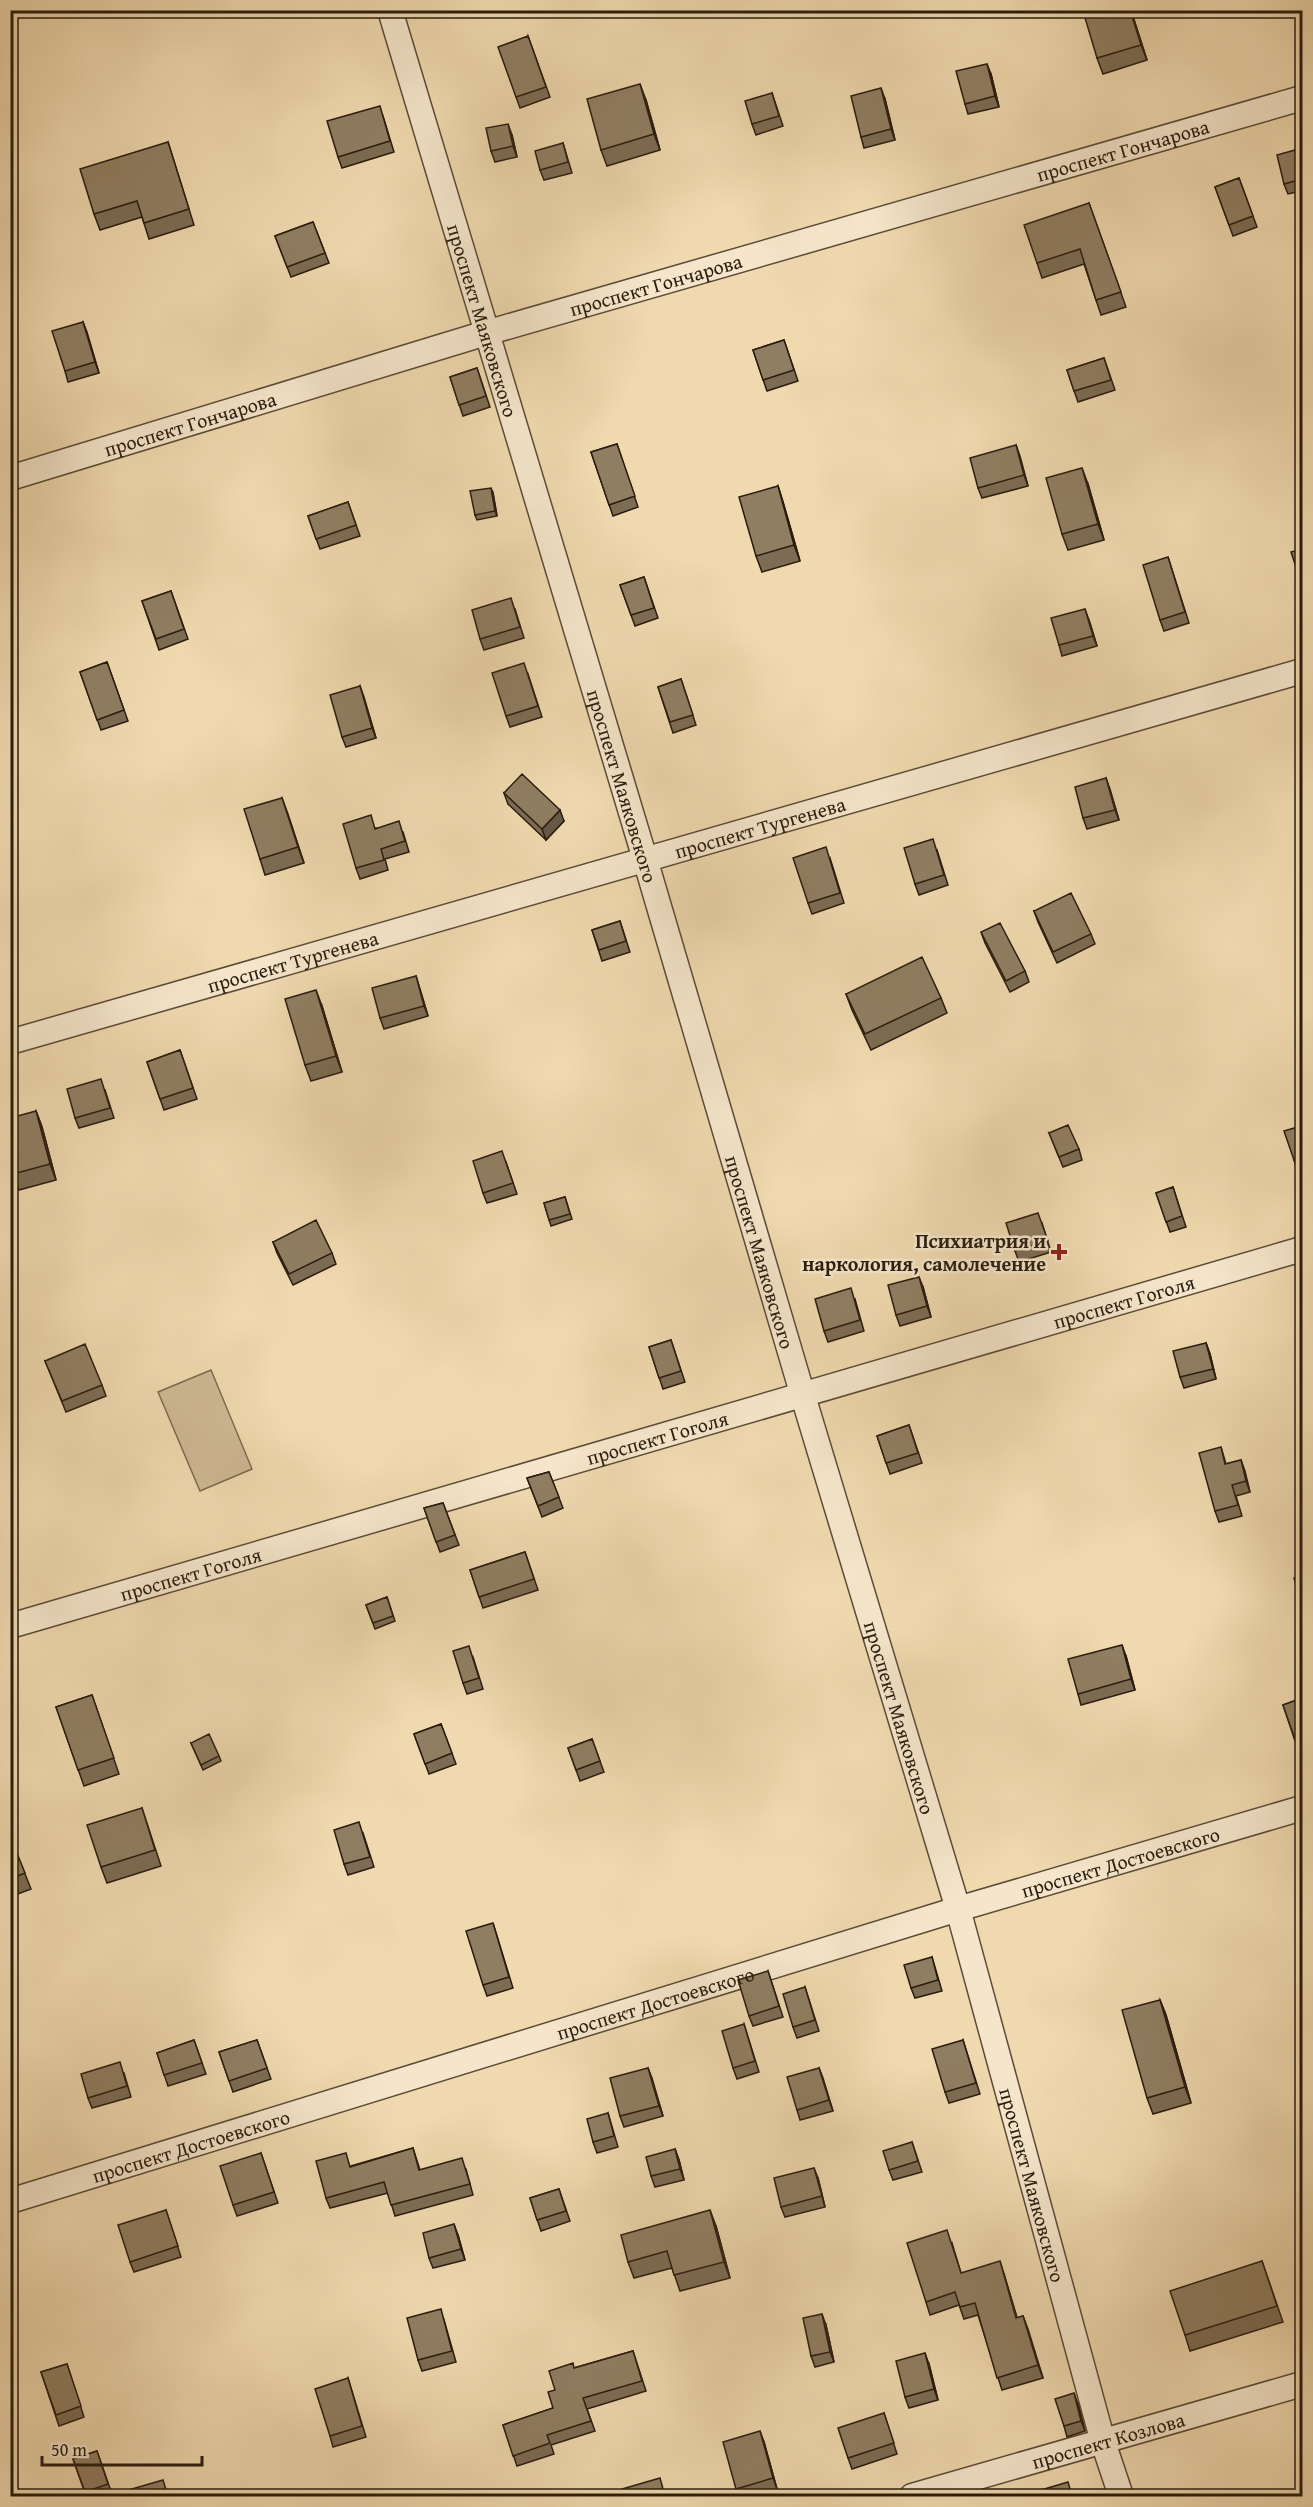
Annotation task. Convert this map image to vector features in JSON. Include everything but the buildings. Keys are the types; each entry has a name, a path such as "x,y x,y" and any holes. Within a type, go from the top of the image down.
{"street":[{"name":"проспект Маяковского","path":"390,10 958,1909 1103,2442 1121,2496"},
{"name":"проспект Гончарова","path":"10,478 486,333 1302,98"},
{"name":"проспект Тургенева","path":"10,1042 1302,671"},
{"name":"проспект Гоголя","path":"10,1626 1302,1249"},
{"name":"проспект Достоевского","path":"10,2201 958,1909 1302,1808"},
{"name":"проспект Козлова","path":"912,2496 1302,2384"}],"shaded area":[{"path":"211,1370 252,1469 200,1491 158,1392"}],"place":[{"name":"Психиатрия и наркология, самолечение","path":"1059,1252"}]}
